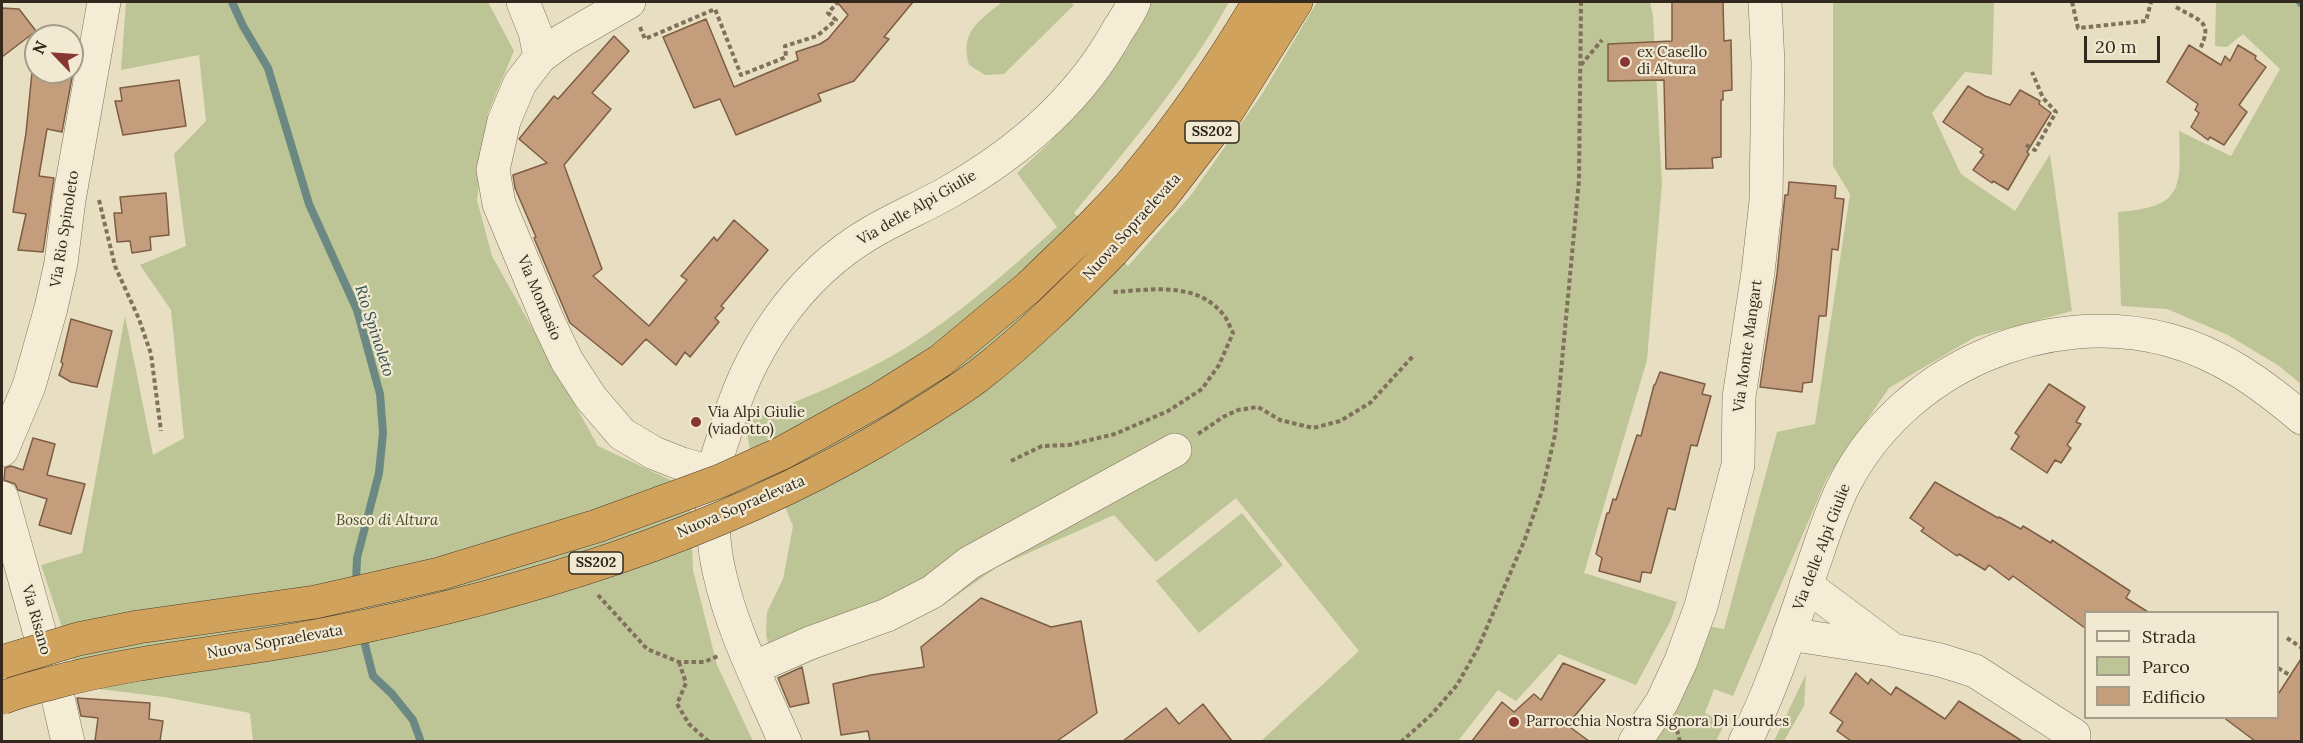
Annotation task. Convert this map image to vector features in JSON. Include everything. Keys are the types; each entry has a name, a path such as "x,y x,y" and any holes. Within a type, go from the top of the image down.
{"highway":[{"name":"Nuova Sopraelevata","path":"2,662 78,639 128,629 315,602 428,576 516,552 597,526 720,481 782,453 878,400 940,361 1029,287 1090,228 1139,175 1221,62 1259,2"},
{"name":"Nuova Sopraelevata","path":"2,698 94,672 275,644 426,613 515,589 681,534 768,498 818,474 940,403 976,377 1058,308 1161,198 1225,115 1296,2"}],"street":[{"name":"Via Rio Spinoleto","path":"2,450 29,387 51,308 61,262 69,200 104,2"},
{"path":"523,2 535,32 540,57"},
{"name":"Via Montasio","path":"629,2 563,40 540,57 520,83 504,121 493,170 499,204 567,361 591,398 622,434 654,453 714,473"},
{"name":"Via delle Alpi Giulie","path":"785,741 731,619 718,569 714,521 714,473 730,412 747,370 772,326 798,293 840,254 871,233 947,193 991,165 1032,135 1069,100 1107,50 1134,2"},
{"name":"Via Monte Mangart","path":"1635,741 1662,702 1681,661 1704,596 1738,465 1739,397 1766,201 1768,63 1765,2"},
{"name":"Via delle Alpi Giulie","path":"1745,741 1789,634 1845,483 1889,421 1918,394 1948,374 1979,357 2022,341 2065,333 2107,330 2137,333 2171,341 2235,367 2269,390 2301,418"},
{"path":"748,657 810,643 887,615 932,592 969,563 1175,450"},
{"name":"Via Risano","path":"2,498 68,741"},
{"path":"1806,585 1892,650"},
{"path":"1789,634 1892,650 1940,660 1974,671 2074,735 2070,741"}],"path":[{"path":"629,2 645,39 715,9 741,75 786,57 785,46 817,36 836,20 828,13 838,2"},
{"path":"1401,741 1432,714 1457,685 1478,648 1525,539 1542,491 1555,435 1580,180 1581,2"},
{"path":"2072,2 2078,28 2146,21 2151,2"},
{"path":"2176,7 2206,28 2207,34 2199,51"},
{"path":"1580,66 1602,40"},
{"path":"2026,145 2035,150 2056,112 2043,98 2032,72"},
{"path":"97,191 115,266 139,319 150,354 161,431"},
{"path":"1011,461 1042,446 1069,445 1114,434 1168,411 1202,389 1219,366 1233,333 1223,313 1199,294 1165,289 1102,294"},
{"path":"1175,450 1223,417 1238,410 1258,407 1280,420 1312,428 1340,421 1370,403 1414,355"},
{"path":"598,595 647,649 679,662 704,662 748,657"},
{"path":"2287,638 2301,648"},
{"path":"679,662 686,683 677,704 689,724 709,741"},
{"path":"2279,669 2291,676"}],"green space":[{"name":"Bosco di Altura","path":"126,2 488,2 514,51 488,113 477,200 492,256 598,446 690,489 693,570 717,665 753,741 253,741 250,713 164,697 82,687 41,565 82,553 125,316 153,455 184,438 171,310 140,265 186,246 174,154 206,121 199,55 121,70"},
{"path":"1002,2 1071,2 1074,5 1004,74 985,75 969,65 967,44 969,35 985,16"},
{"path":"1151,2 1229,2 1195,58 1176,84 1074,213 1128,266 1191,195 1262,94 1317,2 1650,2 1653,16 1662,184 1647,360 1584,573 1677,602 1671,620 1636,685 1559,654 1516,701 1498,690 1458,741 1261,741 1359,651 1236,498 1156,562 1114,515 997,567 943,605 777,676 766,635 767,612 783,579 793,526 785,507 759,481 754,471 745,422 848,379 907,347 966,305 1057,227 1017,173 1049,143 1126,51"},
{"path":"1833,2 1994,2 1992,75 1965,72 1932,113 1961,174 2015,211 2050,154 2072,311 1975,337 1889,388 1827,478 1733,696 1714,689 1705,713 1725,723 1716,741 1651,742 1706,626 1724,629 1777,432 1815,424 1850,194 1833,166"},
{"path":"2216,2 2301,2 2301,384 2279,366 2228,335 2167,309 2121,306 2118,212 2155,205 2174,191 2178,181 2179,131 2231,156 2280,69 2243,34 2227,47 2215,46"},
{"path":"1242,513 1283,565 1199,633 1156,581"},
{"path":"1806,674 1804,706 1784,741 1774,741"}],"building":[{"path":"837,2 913,2 884,37 889,39 854,81 818,94 821,101 736,135 720,99 694,108 663,37 706,19 734,87 798,60 796,52 828,39 848,15"},
{"path":"1672,2 1723,2 1724,41 1731,40 1732,90 1723,91 1721,157 1712,158 1713,168 1666,169 1664,80 1608,81 1608,44 1672,41"},
{"path":"2,8 19,9 31,24 24,24 24,40 2,57"},
{"path":"614,36 629,51 592,93 611,109 564,165 602,269 593,276 649,326 687,280 681,276 714,237 717,241 734,220 768,250 721,306 724,308 715,318 719,322 690,357 685,352 676,365 646,339 622,365 570,323 515,188 513,175 547,163 519,139 554,96 558,99"},
{"path":"2189,45 2221,65 2225,56 2230,61 2238,45 2256,56 2255,59 2266,67 2239,105 2247,112 2224,145 2210,137 2208,140 2191,127 2199,113 2195,110 2198,104 2167,82"},
{"path":"179,80 186,126 123,135 115,101 122,101 120,88"},
{"path":"31,84 71,84 62,132 47,129 39,176 54,178 43,252 18,250 26,214 13,212 26,133"},
{"path":"1968,86 1985,96 2010,105 2020,90 2040,101 2039,104 2051,113 2027,152 2029,154 2008,190 1993,181 1992,183 1973,170 1984,155 1980,152 1983,149 1943,122"},
{"path":"1789,182 1836,186 1835,198 1844,199 1838,250 1832,249 1826,316 1819,316 1812,382 1803,383 1802,392 1760,387 1777,274 1785,195 1788,195"},
{"path":"166,193 169,235 150,237 151,250 132,253 130,241 117,242 114,213 122,213 120,197"},
{"path":"71,319 112,331 97,387 71,382 59,375"},
{"path":"1660,372 1705,384 1702,394 1711,396 1697,446 1691,445 1675,510 1668,508 1651,573 1642,572 1640,582 1599,571 1602,558 1596,554 1607,513 1609,513 1613,499 1616,500 1637,435 1641,436 1654,385"},
{"path":"2049,384 2085,407 2076,422 2081,424 2067,445 2071,448 2061,463 2055,460 2047,473 2011,449 2019,436 2015,433"},
{"path":"33,438 55,444 47,475 85,484 71,534 39,525 47,499 18,490 15,484 4,480 5,468 11,466 23,470"},
{"path":"1935,482 1998,518 2021,529 2023,526 2051,543 2052,540 2130,591 2126,598 2146,611 2084,611 2084,627 2013,576 2009,580 1989,565 1985,570 1959,554 1957,556 1921,531 1924,528 1910,518"},
{"path":"981,598 1051,627 1081,621 1097,713 1057,741 870,741 868,731 841,735 833,684 871,675 924,667 921,647"},
{"path":"2301,659 2301,741 2255,741 2226,719 2279,719 2279,693"},
{"path":"1563,663 1605,680 1567,725 1589,741 1472,741 1502,702 1514,712 1534,694 1541,700"},
{"path":"802,667 809,703 790,707 778,678"},
{"path":"1856,673 1868,684 1871,679 1891,695 1896,687 1945,719 1959,701 2022,741 1851,741 1837,731 1843,722 1830,713"},
{"path":"77,698 150,703 149,719 163,721 160,741 95,741 98,718 81,716"},
{"path":"1203,704 1232,741 1123,741 1166,708 1179,724"}],"waterway":[{"name":"Rio Spinoleto","path":"232,2 243,26 268,68 309,204 357,310 380,394 383,433 379,473 357,558 356,583"},
{"name":"Rio Spinoleto","path":"362,633 373,676 392,694 413,720 421,742"}],"place":[{"name":"ex Casello di Altura","path":"1625,62"},
{"name":"Via Alpi Giulie (viadotto)","path":"696,422"},
{"name":"Parrocchia Nostra Signora Di Lourdes","path":"1514,722"}]}
